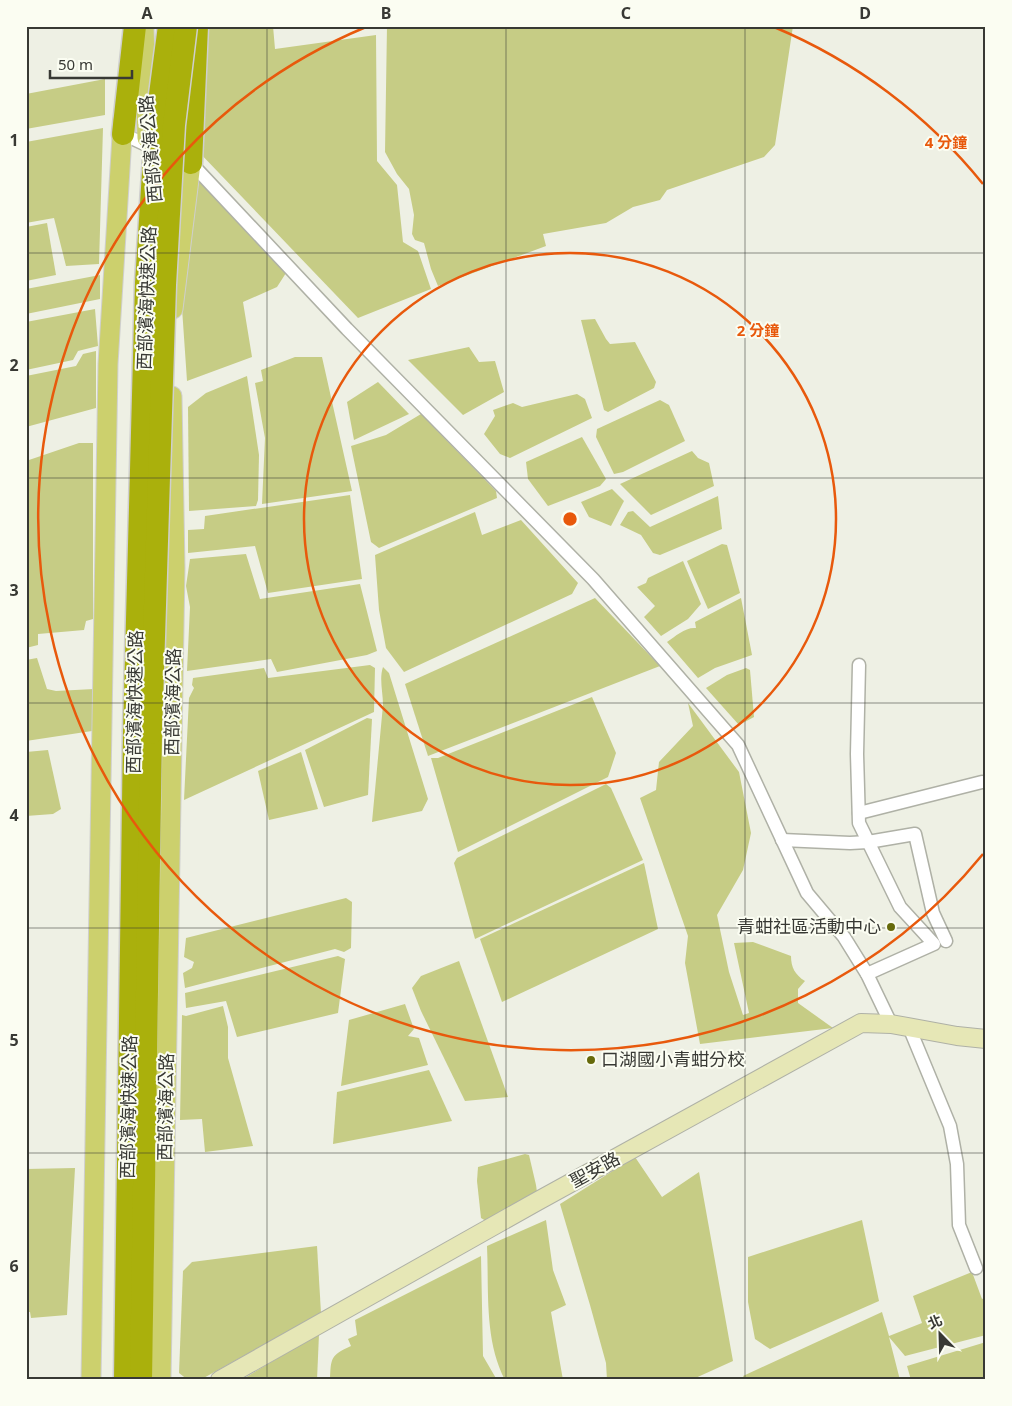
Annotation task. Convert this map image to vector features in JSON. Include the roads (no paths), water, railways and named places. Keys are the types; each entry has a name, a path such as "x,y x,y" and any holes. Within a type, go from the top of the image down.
{"highway":[{"path":"122,134 135,26"},
{"name":"西部濱海快速公路","path":"141,1380 142,732 146,283 156,125 168,26"},
{"name":"西部濱海快速公路","path":"125,1380 142,732 174,125 186,26"},
{"path":"191,163 197,26"}],"main road":[{"name":"西部濱海公路","path":"91,1380 108,364 122,134 124,26"},
{"name":"西部濱海公路","path":"144,26 147,146 172,317 175,568 161,1380"},
{"path":"172,317 191,163"}],"street":[{"path":"122,134 191,163 347,329 593,579 738,745 807,893 844,937 867,974 891,1024"},
{"path":"859,665 857,754 859,823 900,907 934,944 867,974"},
{"path":"859,813 982,782"},
{"path":"782,840 850,843 915,834 933,913 946,941"},
{"name":"聖安路","path":"220,1380 536,1202 861,1023 891,1024 957,1036 986,1039"},
{"path":"909,1027 950,1126 957,1164 959,1224 976,1268"}],"place":[{"name":"青蚶社區活動中心","path":"891,927"},
{"name":"口湖國小青蚶分校","path":"591,1060"}]}
